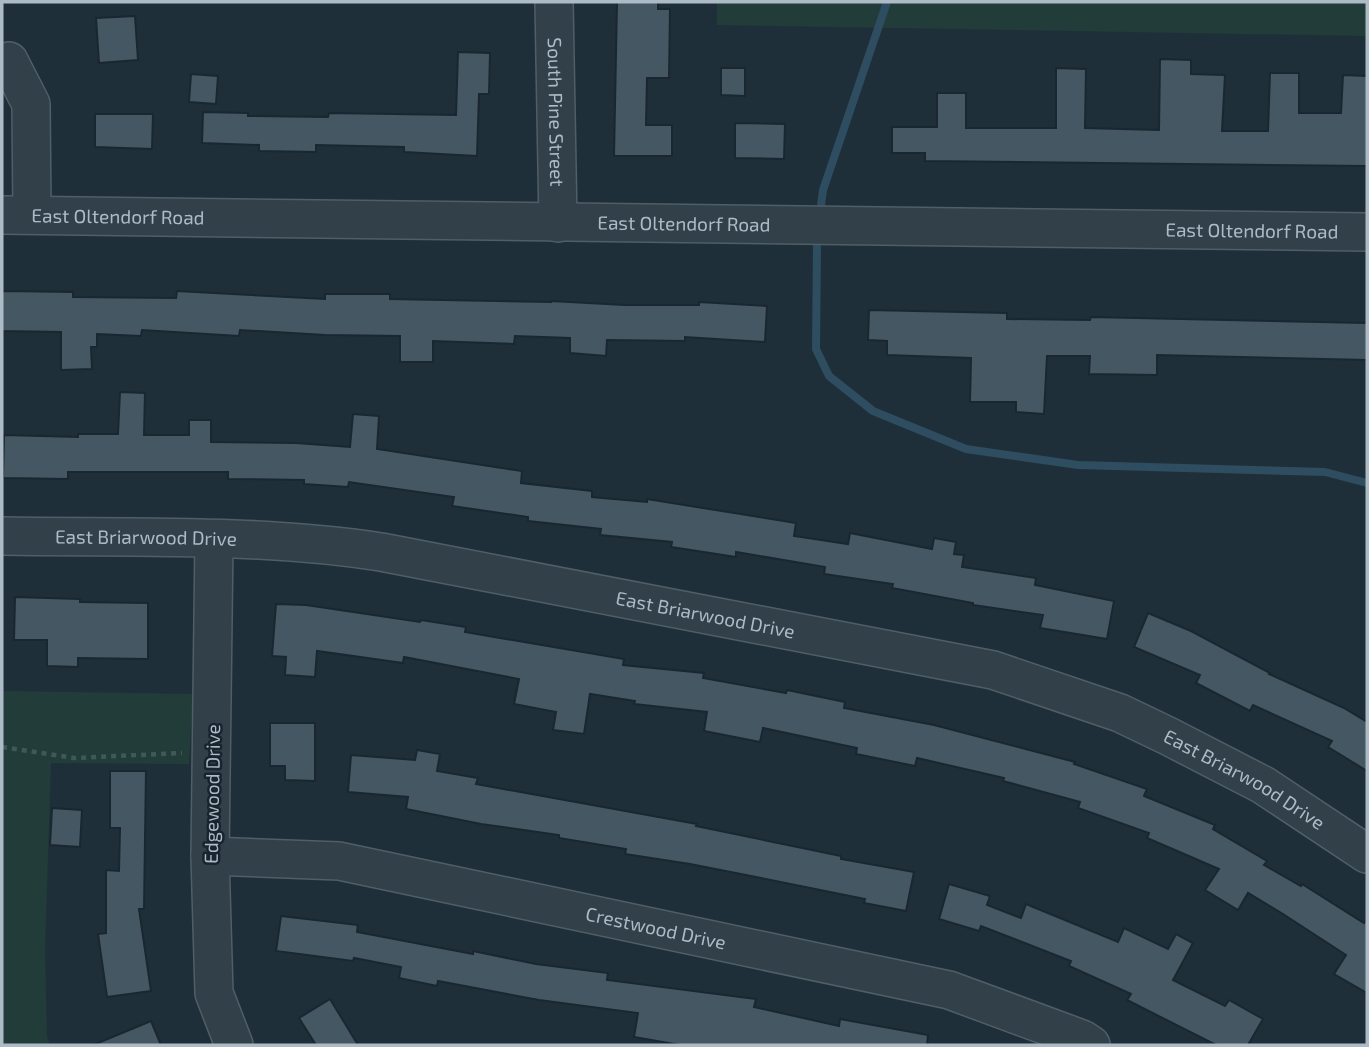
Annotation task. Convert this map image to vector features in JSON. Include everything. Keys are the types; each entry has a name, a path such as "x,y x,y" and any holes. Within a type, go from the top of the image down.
{"street":[{"name":"South Pine Street","path":"554,2 558,223"},
{"path":"9,61 31,104 17,215"},
{"name":"East Oltendorf Road","path":"17,215 1367,232"},
{"name":"East Briarwood Drive","path":"2,536 214,539 335,545 993,670 1120,713 1168,736 1263,785 1367,854"},
{"name":"Edgewood Drive","path":"214,539 210,856 214,993 234,1045"},
{"name":"Crestwood Drive","path":"210,856 339,861 936,988 1082,1039 1091,1045"}],"path":[{"path":"2,747 74,758 213,752"}],"green space":[{"path":"717,2 1367,2 1367,36 717,25"},
{"path":"2,691 193,694 189,764 51,763 45,950 47,1037 50,1045 2,1045"}],"building":[{"path":"617,2 658,2 658,9 670,9 669,78 647,78 646,125 672,125 672,156 614,156"},
{"path":"135,16 138,60 99,63 96,18"},
{"path":"458,52 490,53 489,94 479,94 477,156 404,152 404,147 316,145 316,152 259,151 259,145 202,143 203,112 248,113 248,116 328,117 329,113 456,115"},
{"path":"1160,59 1191,60 1191,74 1225,75 1222,131 1268,131 1270,73 1299,73 1299,113 1341,113 1343,75 1367,76 1367,166 925,161 925,153 892,153 892,127 937,127 937,93 966,93 966,128 1056,128 1056,68 1086,69 1085,128 1159,130"},
{"path":"721,68 745,68 745,96 721,95"},
{"path":"191,74 218,76 216,104 189,102"},
{"path":"95,114 153,114 152,149 95,147"},
{"path":"735,123 785,124 784,159 735,158"},
{"path":"2,291 73,292 73,297 176,298 177,291 325,299 325,294 390,294 390,299 551,301 625,305 699,305 699,302 767,306 765,342 685,337 685,341 607,340 606,356 570,353 570,338 515,336 514,344 433,341 433,362 400,362 400,336 240,330 239,336 142,330 141,336 97,334 97,347 91,347 92,369 61,370 61,332 2,331"},
{"path":"869,310 1007,313 1007,319 1090,320 1091,317 1367,323 1367,360 1157,355 1157,375 1089,374 1090,356 1047,356 1044,414 1016,412 1016,402 970,402 971,358 887,355 887,341 868,340"},
{"path":"120,392 145,393 144,435 189,435 189,420 211,420 211,442 350,447 353,414 379,416 377,449 522,471 521,483 592,491 592,497 647,502 647,499 796,523 794,536 848,544 850,533 932,549 934,538 956,542 954,554 964,555 962,567 1036,578 1035,585 1114,601 1107,639 1040,628 1043,615 973,605 892,588 893,584 824,574 825,567 736,552 736,557 671,547 672,542 600,535 601,529 528,521 528,517 452,506 454,497 349,482 348,487 304,484 304,480 228,479 228,472 68,472 68,479 3,478 4,435 78,437 78,434 118,434"},
{"path":"15,597 148,603 148,659 78,658 78,667 47,666 47,640 14,640"},
{"path":"276,604 306,605 466,627 465,632 624,659 623,665 704,673 703,678 786,693 787,690 845,702 844,708 934,725 1075,762 1074,764 1147,789 1144,796 1215,825 1213,829 1267,861 1264,865 1301,886 1302,884 1364,923 1367,918 1367,993 1334,974 1346,955 1283,914 1248,893 1238,910 1205,890 1219,869 1147,838 1149,833 1078,808 1080,802 1003,781 1004,778 917,758 915,766 856,754 857,748 763,728 760,742 704,731 707,712 634,704 635,701 590,694 584,734 553,730 556,712 514,704 519,679 404,657 403,663 317,651 315,677 285,675 286,657 272,656"},
{"path":"1148,613 1191,631 1269,674 1344,708 1367,722 1367,771 1328,747 1332,741 1253,705 1250,711 1196,683 1200,675 1134,647"},
{"path":"270,723 315,723 315,781 285,780 285,766 270,766"},
{"path":"417,750 440,754 437,771 478,778 476,784 697,824 696,826 841,856 841,859 914,872 906,911 864,903 865,899 690,864 625,854 626,849 559,838 559,835 481,824 406,809 408,797 348,792 351,755 415,760"},
{"path":"110,771 146,771 144,909 139,909 151,991 107,997 98,934 106,933 106,870 119,871 120,828 110,828"},
{"path":"52,808 82,810 80,847 50,845"},
{"path":"949,884 990,896 987,905 1021,918 1026,904 1118,942 1124,928 1168,949 1176,934 1193,943 1173,980 1225,1006 1229,1000 1263,1019 1248,1045 1216,1045 1127,1000 1131,994 1069,966 1071,961 981,926 979,931 939,919"},
{"path":"281,916 358,925 357,932 473,954 473,951 536,964 608,973 607,980 756,999 754,1007 839,1026 840,1019 928,1035 927,1045 680,1045 634,1037 638,1013 539,1000 438,981 437,986 399,978 401,967 354,958 353,961 276,951"},
{"path":"330,999 358,1045 316,1045 299,1018"},
{"path":"151,1021 161,1045 93,1045"}],"waterway":[{"path":"821,205 823,190 887,2"},
{"path":"817,247 816,349 829,376 873,411 966,449 1078,465 1325,472 1367,483"}]}
